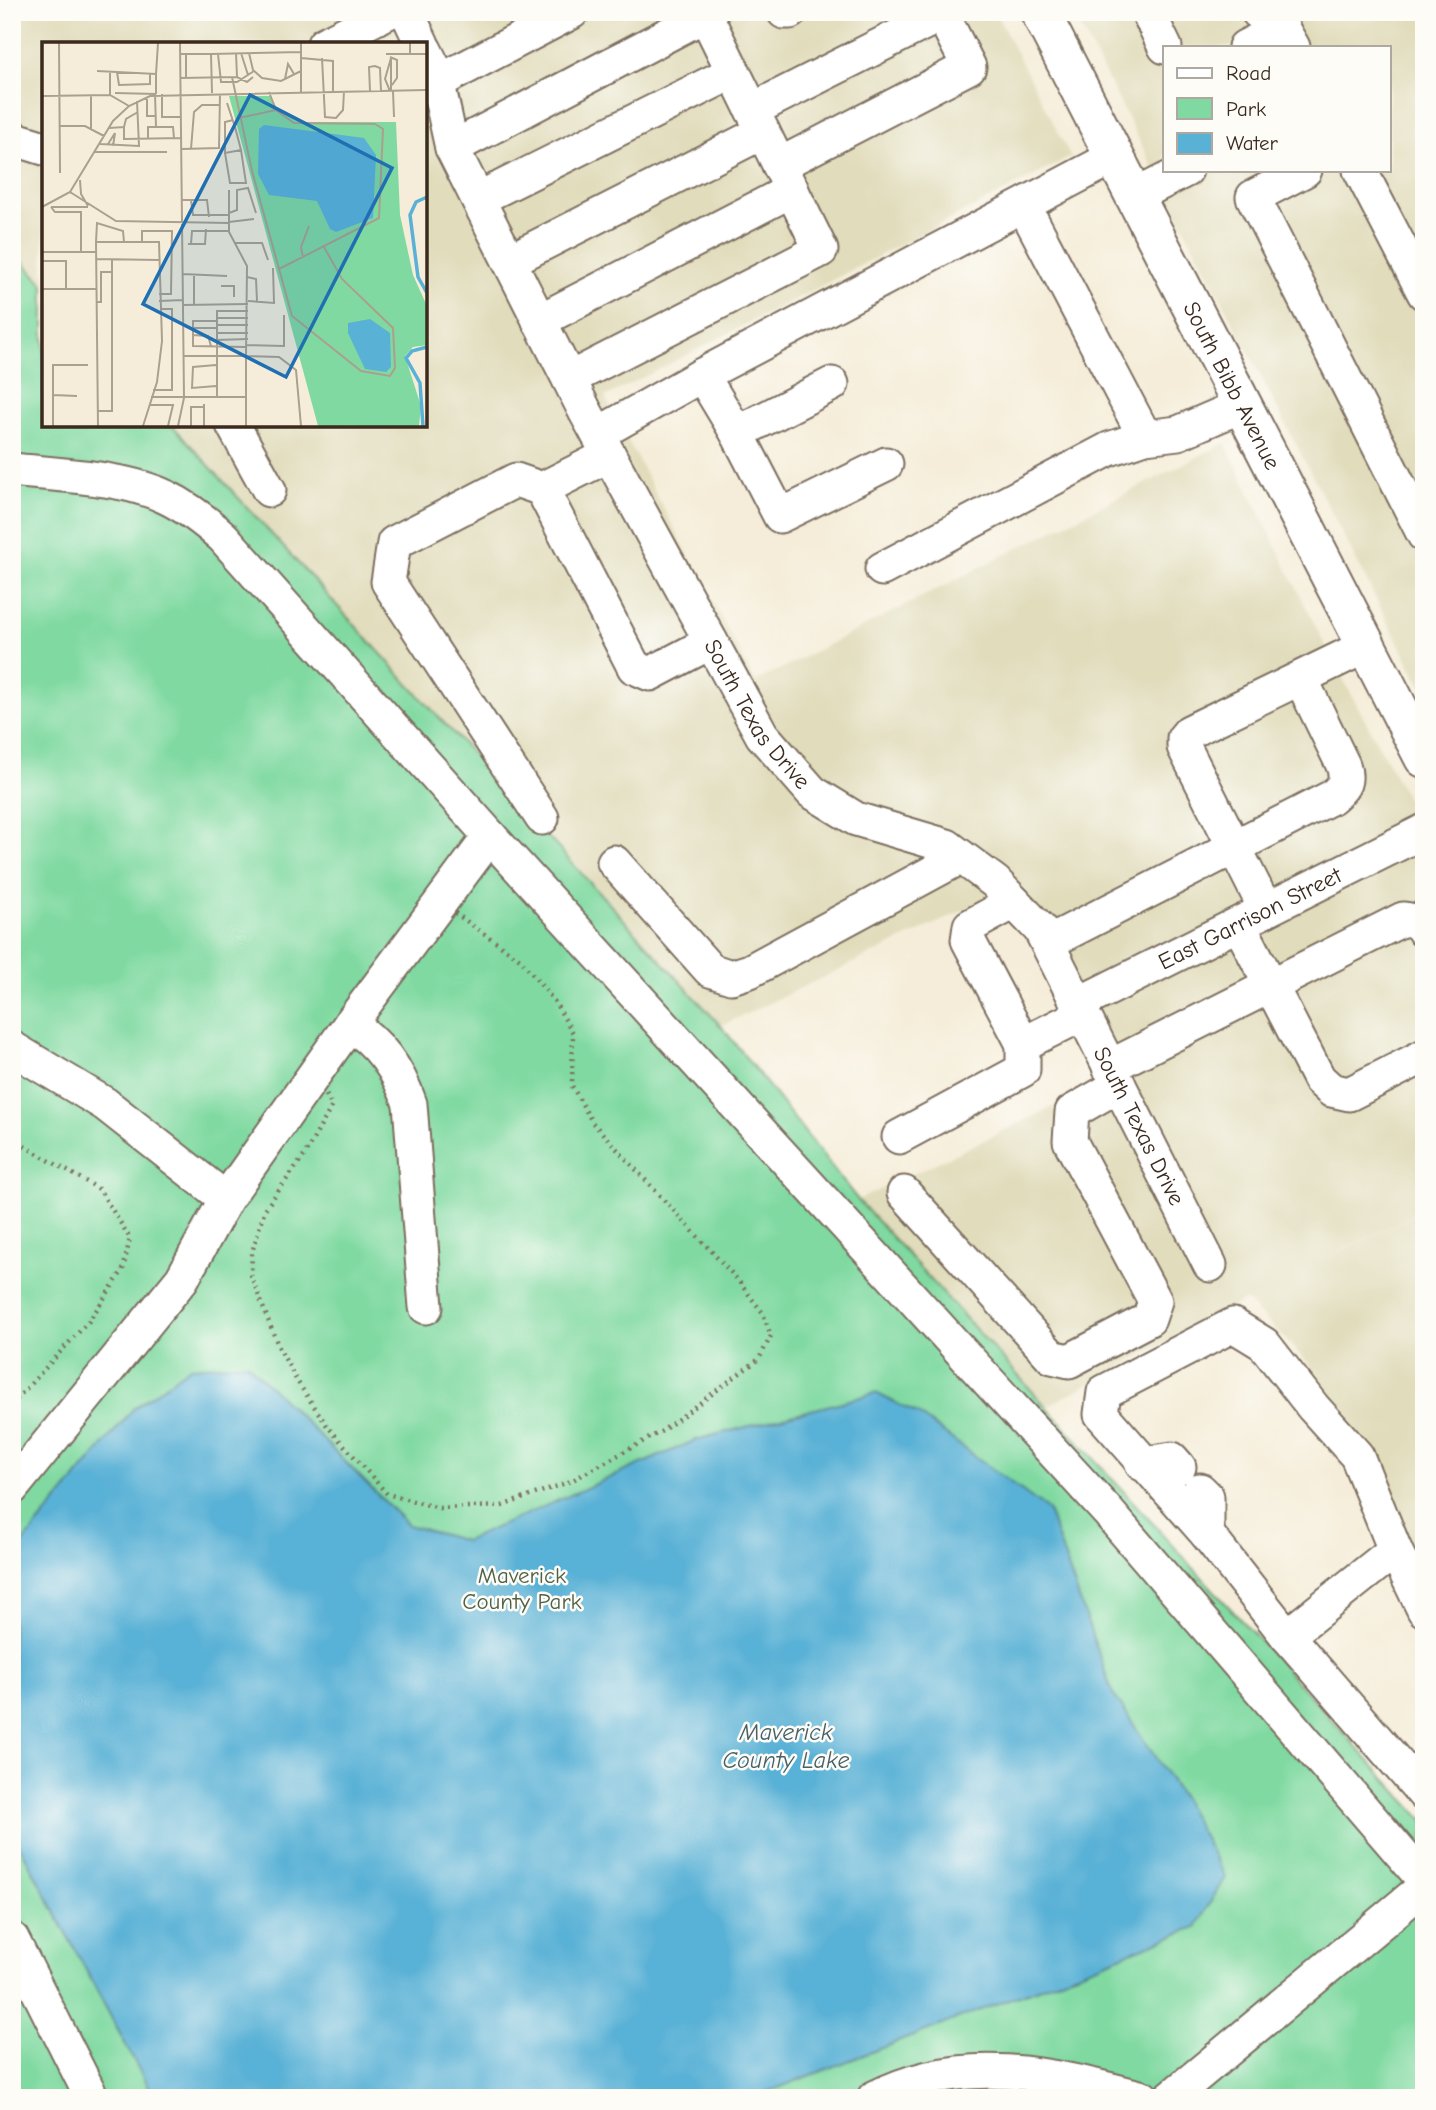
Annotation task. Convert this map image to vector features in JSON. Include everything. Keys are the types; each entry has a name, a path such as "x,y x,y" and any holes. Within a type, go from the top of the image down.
{"main road":[{"name":"South Bibb Avenue","path":"1040,12 1424,758"}],"street":[{"path":"328,42 388,12"},
{"path":"408,12 421,42"},
{"path":"435,96 572,12"},
{"path":"784,12 790,12"},
{"path":"1148,12 1165,46"},
{"path":"509,261 942,13 969,67 540,321"},
{"path":"452,148 705,14 821,250 569,379"},
{"path":"1247,46 1278,29"},
{"name":"South Texas Drive","path":"427,54 435,70 435,96 452,148 603,444 762,735 811,792 856,819 947,846 995,882 1040,929 1210,1265"},
{"path":"478,199 733,72"},
{"path":"12,138 42,147"},
{"path":"542,489 702,375 1114,157"},
{"path":"1135,196 1182,172"},
{"path":"1301,172 1253,197 1424,535"},
{"path":"1361,172 1424,293"},
{"path":"1024,206 1145,438"},
{"path":"702,375 737,433 780,516 886,464"},
{"path":"737,433 832,384"},
{"path":"881,569 1109,449 1145,438 1178,433 1242,405"},
{"path":"234,427 269,490"},
{"path":"12,470 124,485 163,496 194,513 223,537 490,836 1108,1512 1424,1880"},
{"path":"542,818 388,582 394,543 516,480 542,489 634,667 650,674 711,642"},
{"path":"1366,646 1189,732 1184,738 1184,747 1234,848 1270,985 1319,1079 1331,1090 1349,1094 1424,1056"},
{"path":"1047,943 1332,797 1344,787 1347,776 1343,765 1300,679"},
{"name":"East Garrison Street","path":"1023,1044 1080,1009 1252,917 1424,831"},
{"path":"12,1488 183,1279 226,1199 350,1024 490,836"},
{"path":"614,862 710,970 730,977 750,971 961,857"},
{"path":"899,1137 1023,1070 1023,1044 968,940 970,926 1014,902"},
{"path":"904,1193 1052,1357 1069,1361 1149,1319 1155,1301 1070,1141 1072,1112 1114,1076 1270,985 1403,919 1413,920 1421,925 1424,931"},
{"path":"350,1024 363,1032 389,1059 404,1085 410,1104 426,1307"},
{"path":"12,1048 104,1104 226,1199"},
{"path":"1420,1594 1395,1550 1357,1456 1312,1407 1264,1345 1234,1325 1104,1392 1101,1414 1142,1464 1207,1534 1287,1636 1424,1794"},
{"path":"1142,1464 1172,1459 1190,1478 1207,1497 1207,1534"},
{"path":"1287,1636 1395,1550"},
{"path":"1170,2098 1424,1887"},
{"path":"12,1939 92,2098"},
{"path":"874,2098 921,2078 966,2070 1024,2072 1089,2084 1143,2098"}],"path":[{"path":"327,1097 332,1106 304,1156 265,1209 253,1252 251,1276 279,1348 297,1381 328,1427 387,1494 439,1507 502,1506 560,1485 662,1431 759,1359 771,1336 763,1313 736,1278 592,1122 572,1086 573,1033 554,1001 520,960 455,913"},
{"path":"12,1139 99,1189 130,1238 123,1270 89,1321 12,1404"}],"shaded area":[{"path":"12,12 995,12 1071,157 605,397 755,682 1225,443 1326,647 1424,830 1424,1209 1284,1279 1424,1210 1424,1552 1407,1561 1297,1381 1311,1366 1246,1300 1047,1406 858,1200 1100,1085 1027,929 983,901 721,1026 525,807 164,427 427,427 427,42 42,42 42,299 12,267"},
{"path":"1073,12 1424,12 1424,692"}],"green space":[{"name":"Maverick County Park","path":"12,250 42,283 42,427 174,427 721,1026 858,1200 1424,1821 1424,2098 1060,2098 1020,2088 971,2089 939,2098 12,2098"}],"water":[{"name":"Maverick County Lake","path":"247,1363 408,1525 465,1541 696,1440 876,1393 918,1414 1048,1510 1112,1692 1181,1796 1225,1877 1196,1927 752,2098 154,2098 12,1831 12,1556 133,1409 190,1367"}]}
